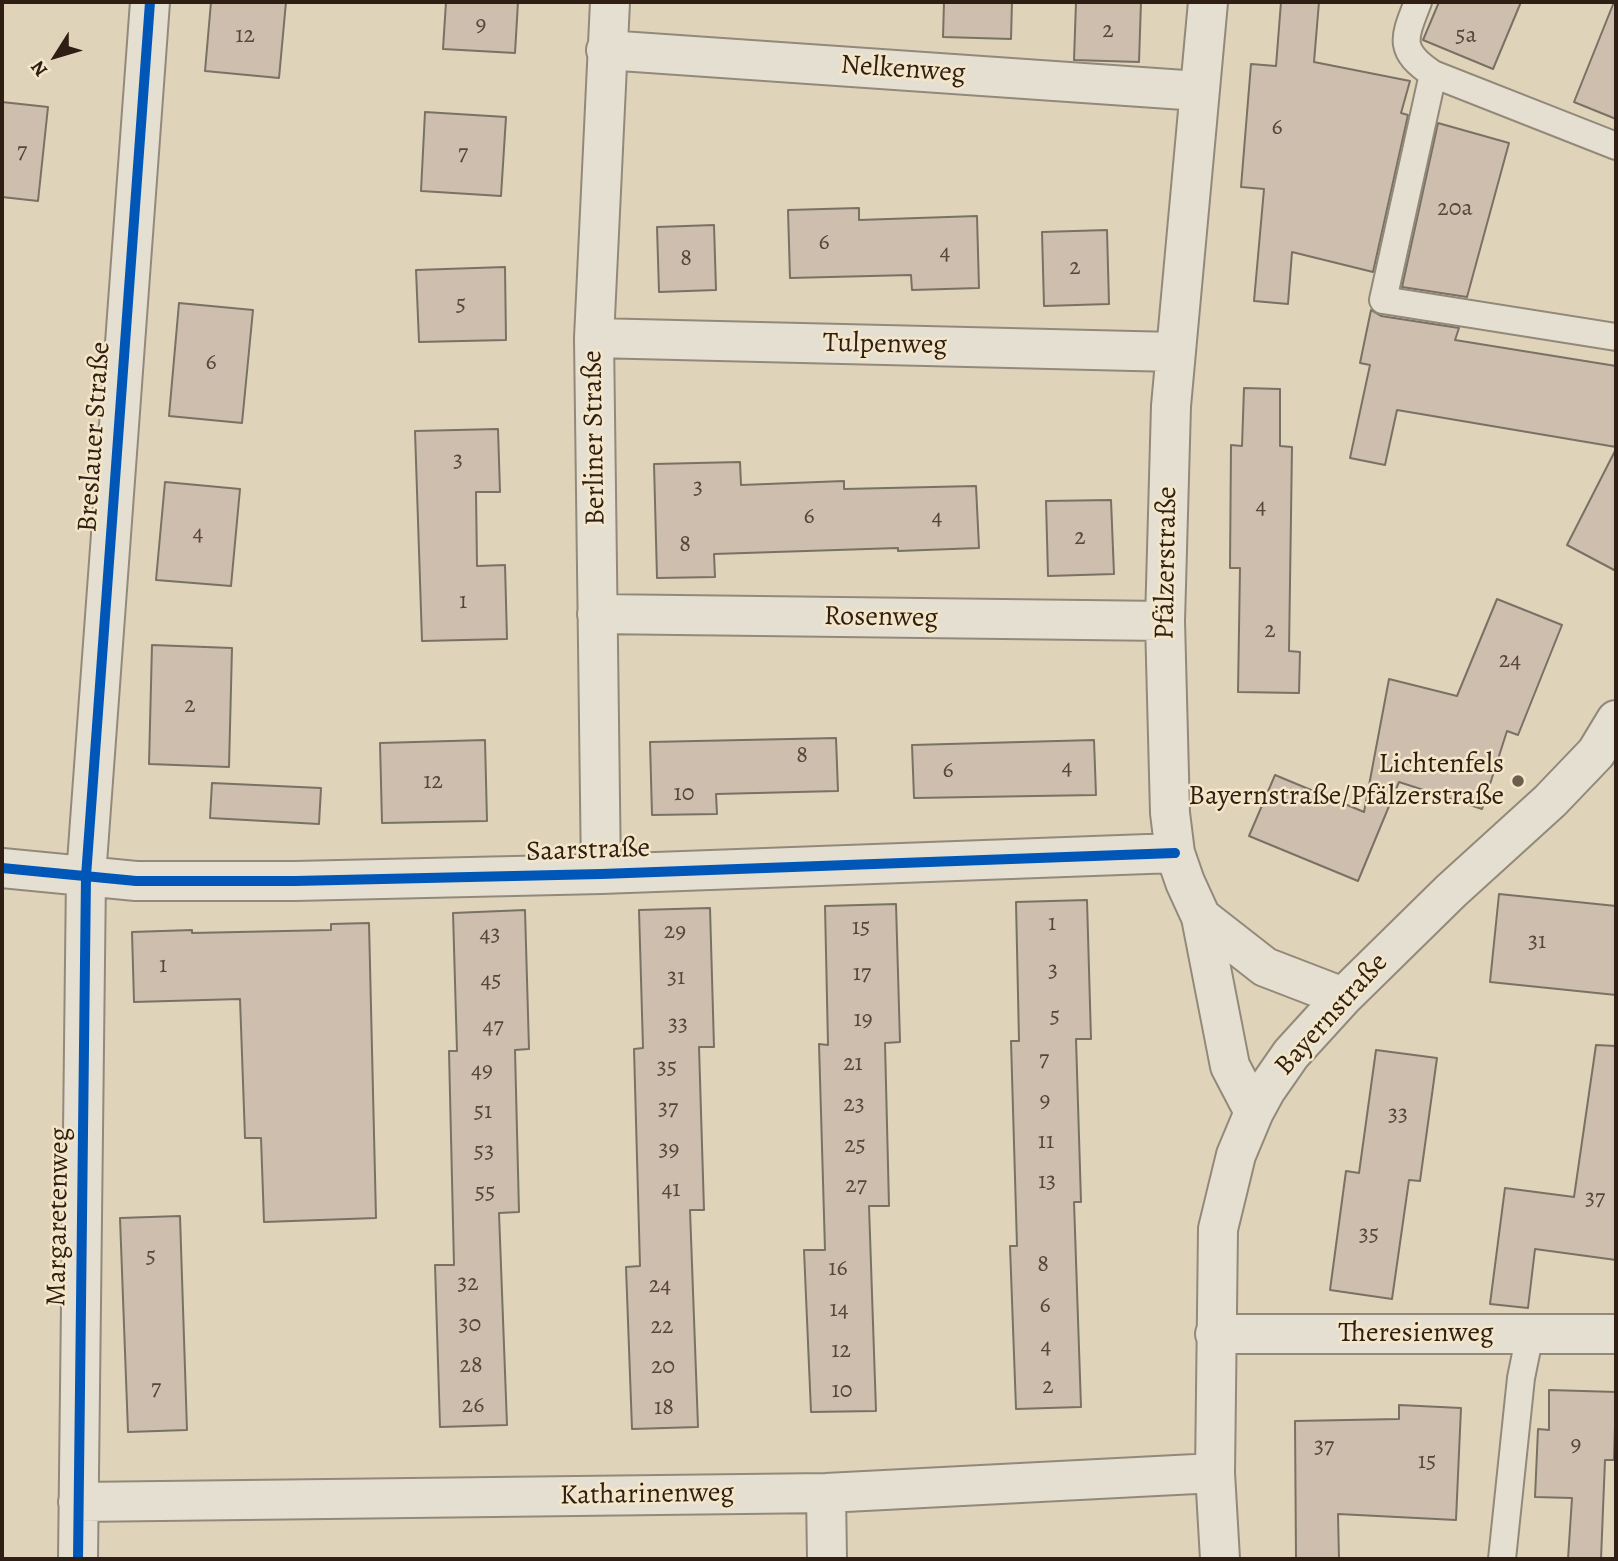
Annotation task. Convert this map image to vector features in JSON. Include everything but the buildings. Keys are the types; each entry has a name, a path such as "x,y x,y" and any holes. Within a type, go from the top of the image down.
{"street":[{"name":"Breslauer Straße","path":"86,876 150,2"},
{"name":"Berliner Straße","path":"601,874 594,338 610,2"},
{"name":"Pfälzerstraße","path":"1208,2 1171,406 1165,621 1170,813 1175,853 1201,917 1230,1066 1255,1112"},
{"name":"Nelkenweg","path":"606,50 1199,91"},
{"name":"Tulpenweg","path":"594,338 1175,352"},
{"name":"Rosenweg","path":"597,614 1165,621"},
{"name":"Bayernstraße","path":"1220,1559 1215,1473 1218,1228 1236,1155 1255,1112 1266,1090 1291,1054 1343,997 1451,891 1550,801 1606,756 1616,720"},
{"name":"Saarstraße","path":"2,869 135,881 295,881 601,874 1175,853"},
{"name":"Margaretenweg","path":"78,1559 86,876"},
{"path":"1201,917 1265,967 1343,997"},
{"name":"Theresienweg","path":"1215,1334 1616,1334"},
{"name":"Katharinenweg","path":"78,1503 826,1493 1215,1473"},
{"path":"826,1493 827,1559"}],"lane":[{"path":"1418,2 1407,30 1407,50 1416,63 1433,74 1616,146"},
{"path":"1433,74 1383,300 1616,337"},
{"path":"1502,1559 1521,1378 1530,1334"}],"cycle path":[{"path":"78,1559 86,876 150,2"},
{"path":"2,868 136,881 295,881 601,874 1175,853"}],"place":[{"name":"Lichtenfels Bayernstraße/Pfälzerstraße","path":"1518,781"}]}
